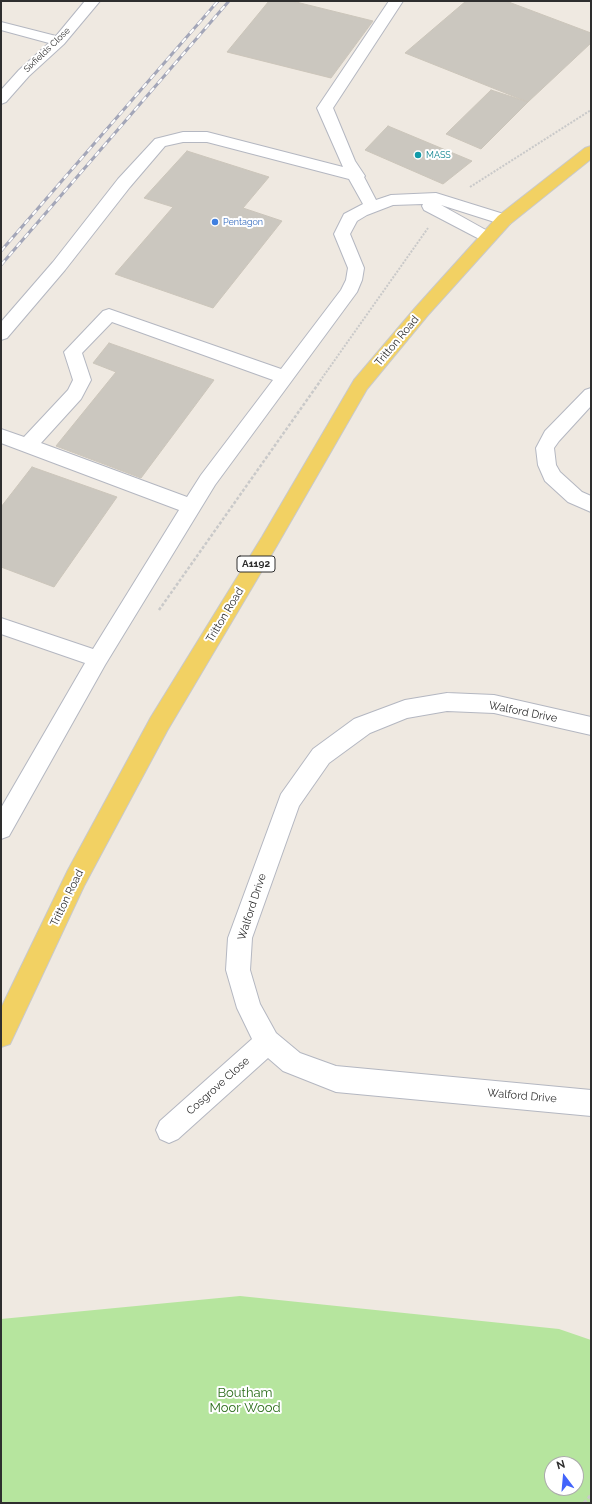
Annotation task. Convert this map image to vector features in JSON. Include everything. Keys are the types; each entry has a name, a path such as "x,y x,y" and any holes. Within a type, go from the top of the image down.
{"main road":[{"name":"Tritton Road","path":"1,1035 76,878 159,724 269,542 360,386 422,311 504,220 591,151"}],"street":[{"name":"Sixfields Close","path":"1,99 24,73 59,41 93,1"},
{"path":"372,206 347,160 324,108 396,1"},
{"path":"1,26 59,41"},
{"path":"1,334 59,266 133,172 160,142 183,138 207,137 357,176"},
{"path":"1,829 98,659 208,480 348,292 354,280 356,268 342,234 350,218 372,206 390,200 436,198 504,220"},
{"path":"419,199 487,238"},
{"path":"27,446 75,394 82,380 73,352 109,315 284,377"},
{"path":"591,395 552,436 545,448 547,465 552,476 560,485 575,497 591,505"},
{"path":"1,436 192,507"},
{"path":"1,626 98,659"},
{"name":"Walford Drive","path":"591,726 494,704 447,702 405,709 362,726 321,756 289,801 240,938 238,970 249,1008 267,1042 292,1062 336,1079 591,1103"},
{"name":"Cosgrove Close","path":"170,1130 267,1042"}],"path":[{"path":"467,189 591,110"},
{"path":"157,612 431,223"},
{"path":"584,1503 591,1495"}],"green space":[{"name":"Boutham Moor Wood","path":"240,1296 559,1329 591,1340 591,1503 1,1503 1,1319"}],"building":[{"path":"269,1 292,1 373,21 331,78 227,52"},
{"path":"466,1 506,1 591,33 591,43 528,102 405,53"},
{"name":"MASS","path":"491,90 528,102 481,149 446,134"},
{"name":"MASS","path":"388,126 472,161 443,184 365,150"},
{"path":"187,151 269,177 243,208 282,221 213,308 115,274 173,207 144,198"},
{"path":"109,343 214,380 141,478 56,446 116,372 93,363"},
{"path":"32,467 117,497 54,587 1,567 1,507"}],"railway":[{"path":"1,251 218,1"},
{"path":"1,265 229,1"}],"place":[{"name":"MASS","path":"418,155"},
{"name":"Pentagon","path":"215,222"}]}
